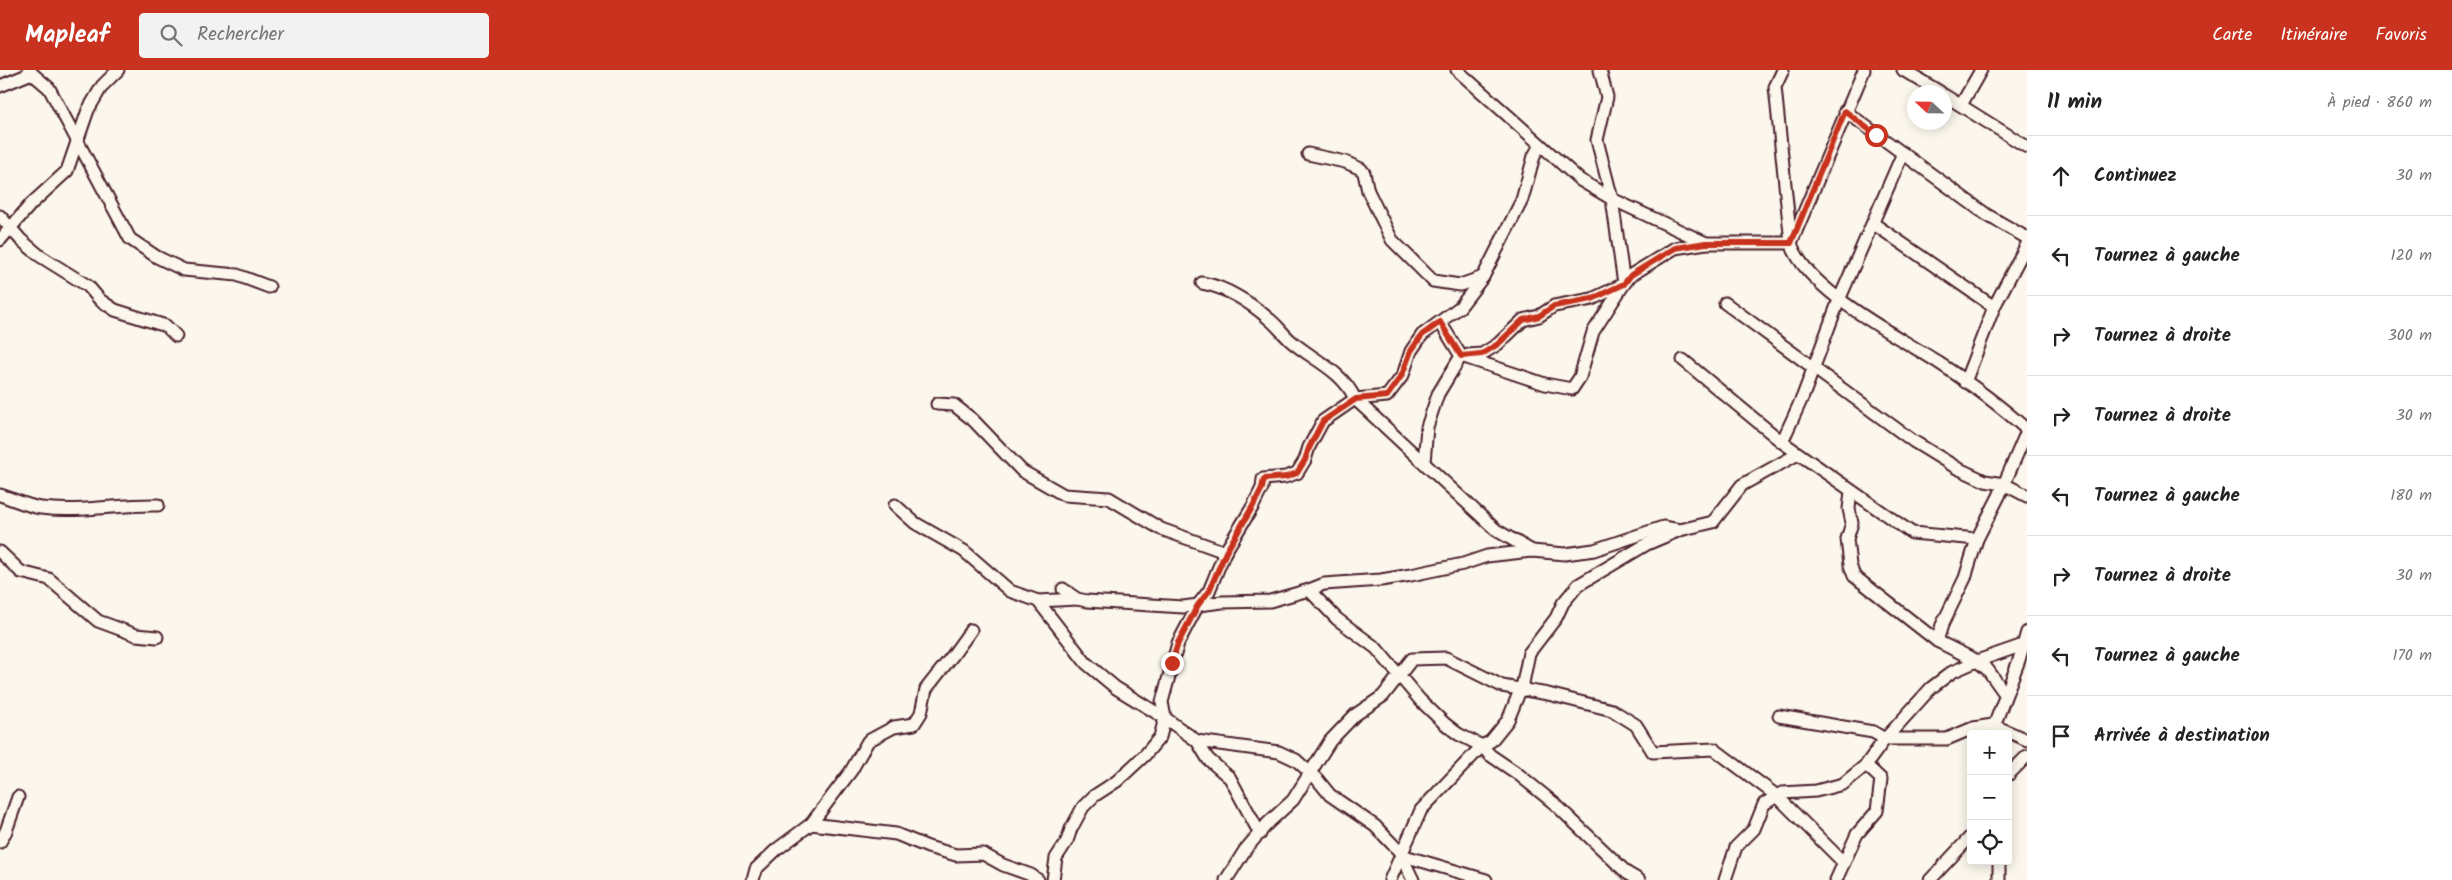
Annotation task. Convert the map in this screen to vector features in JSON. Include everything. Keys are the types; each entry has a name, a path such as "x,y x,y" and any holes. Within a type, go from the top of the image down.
{"street":[{"path":"0,240 31,204 67,170 88,110 102,86 118,70"},
{"path":"1456,70 1580,180 1612,199 1706,243"},
{"path":"1600,70 1607,97 1597,140 1612,199 1624,284"},
{"path":"1782,70 1775,87 1791,243 1795,254 1839,300 2007,411 2027,430 2004,484 1977,539 1965,578 1942,625 1937,641"},
{"path":"1791,243 1845,111 1864,70"},
{"path":"1904,70 1929,85"},
{"path":"1961,105 1981,70"},
{"path":"0,86 34,72 49,88 130,238 157,257 184,270 238,275 268,287"},
{"path":"1952,100 2027,146"},
{"path":"1845,111 1987,215 2027,238"},
{"path":"1053,880 1056,858 1067,841 1083,807 1089,799 1117,781 1145,755 1160,737 1165,718 1162,702 1178,643 1198,605 1209,591 1226,552 1262,488 1264,479 1286,477 1297,473 1323,421 1356,399 1387,396 1402,375 1411,351 1422,335 1460,307 1483,277 1522,200 1534,156 1540,145"},
{"path":"1782,442 1814,368 1839,300 1874,224 1903,153"},
{"path":"1308,154 1345,162 1361,168 1368,191 1392,240 1433,280 1460,285 1483,277"},
{"path":"0,216 21,240 40,256 88,286 100,300 115,310 166,326 176,336"},
{"path":"1874,224 1994,306"},
{"path":"1440,322 1461,356 1545,384 1572,389 1580,377 1593,332 1631,275 1675,248 1706,243 1791,243"},
{"path":"1965,382 1994,306 2027,244"},
{"path":"1202,283 1224,289 1269,318 1290,340 1340,378 1351,389 1356,399 1496,530 1532,551"},
{"path":"1461,356 1482,354 1498,344 1523,320 1539,316 1554,306 1592,299 1624,284"},
{"path":"1725,303 1913,441 1957,468 1985,482 2004,484 2027,496"},
{"path":"1424,463 1428,427 1438,394 1461,356"},
{"path":"1684,360 1782,442 1912,533 1977,539"},
{"path":"937,404 954,405 973,420 1022,470 1064,495 1109,498 1161,529 1226,552"},
{"path":"1390,880 1421,810 1482,746 1491,742 1508,720 1520,690 1529,653 1556,618 1563,603 1578,585 1641,547 1680,530 1713,522 1742,485 1798,454"},
{"path":"1851,491 1849,509 1852,523 1847,539 1850,565 1854,576 1937,641 1976,661 1988,670 2005,694"},
{"path":"0,495 40,508 88,510 130,504 158,504"},
{"path":"895,505 915,522 964,551 1010,591 1038,602 1076,599 1176,607 1222,602 1270,601 1324,584 1368,579 1381,580 1463,564 1487,556 1532,551 1565,554 1594,550 1663,527 1680,530"},
{"path":"0,552 21,572 48,579 98,621 136,635 157,637"},
{"path":"1062,589 1076,599"},
{"path":"1309,590 1337,619 1376,648 1420,700 1458,734 1482,746 1490,755 1518,774 1555,804 1616,862 1639,880"},
{"path":"1038,602 1086,663 1116,688 1165,718 1197,741 1208,759 1230,778 1260,834"},
{"path":"753,880 756,869 776,850 811,824 851,771 868,741 894,728 914,724 922,713 926,689 953,656 970,630"},
{"path":"1992,729 2027,632"},
{"path":"1725,880 1736,847 1754,829 1764,804 1782,793 1816,792 1843,784 1866,765 1885,739 1931,688 1952,672 1976,661 2023,645"},
{"path":"1226,880 1238,859 1293,800 1335,736 1354,715 1383,696 1412,659 1446,658 1502,686 1548,694 1612,710 1636,726 1653,752 1714,749 1777,796 1844,863"},
{"path":"1779,716 1873,732 1885,739 1947,739 1973,728 1992,729 2027,740"},
{"path":"1197,741 1279,752 1300,763 1334,799 1368,820 1401,855 1414,880"},
{"path":"2012,771 2027,756"},
{"path":"1836,880 1857,834 1877,811 1881,779 1866,765"},
{"path":"0,842 18,797"},
{"path":"811,824 896,834 928,848 956,855 983,854 1003,864 1031,874 1038,880"},
{"path":"1930,880 1967,840"},
{"path":"1401,855 1486,880"},
{"path":"1999,865 1999,880"}],"route":[{"path":"1172,663 1178,643 1193,620 1198,605 1209,591 1226,552 1262,488 1264,479 1286,477 1297,473 1323,421 1356,399 1387,396 1402,375 1411,351 1422,335 1440,322 1461,356 1482,354 1498,344 1523,320 1539,316 1554,306 1592,299 1624,284 1631,275 1675,248 1706,243 1791,243 1845,111 1876,135"}]}
